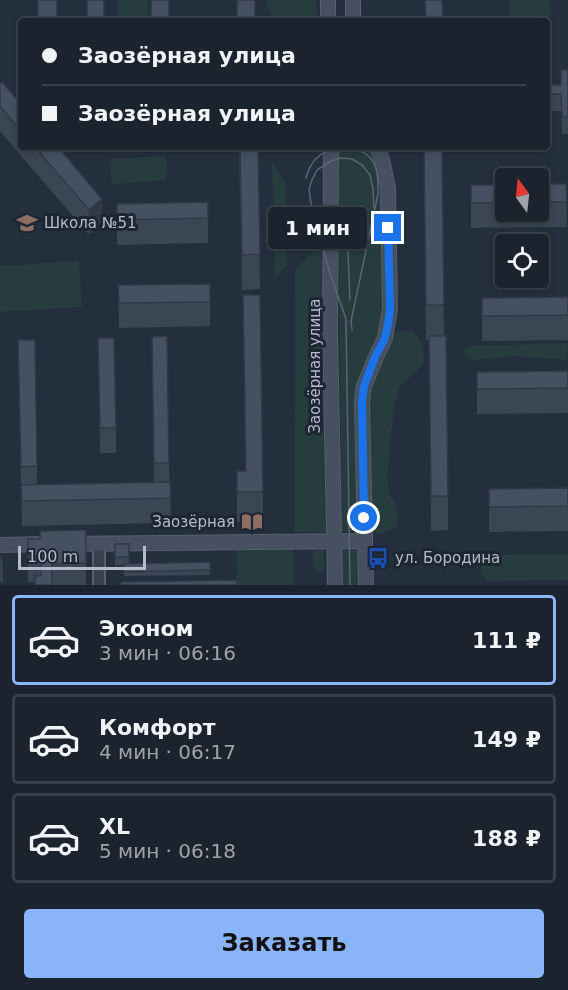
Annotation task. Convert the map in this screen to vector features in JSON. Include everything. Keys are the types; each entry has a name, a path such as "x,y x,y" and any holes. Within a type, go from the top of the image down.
{"main road":[{"path":"328,0 328,18"},
{"path":"353,0 353,18"},
{"name":"Заозёрная улица","path":"331,150 330,331 335,585"},
{"path":"366,585 362,403 364,386 385,338 390,309 388,188 378,150"},
{"path":"0,545 365,541"}],"street":[{"path":"99,544 99,585"}],"green space":[{"path":"117,0 148,0 148,18 117,18"},
{"path":"266,0 316,0 317,18 272,18"},
{"path":"509,0 550,0 550,18 509,18"},
{"path":"337,150 369,150 378,166 382,187 384,302 381,327 360,373 357,389 358,531 342,531"},
{"path":"160,156 166,159 167,177 165,180 113,184 110,172 112,159"},
{"path":"272,161 285,183 287,267 275,277"},
{"path":"317,249 321,254 325,532 294,532 295,270"},
{"path":"79,261 82,307 0,312 0,266"},
{"path":"401,331 412,332 418,337 425,361 403,383 397,395 392,423 388,485 389,493 396,505 397,522 396,528 380,534 371,530 368,400 394,334"},
{"path":"568,343 567,360 512,356 476,360 469,358 463,351 471,346"},
{"path":"320,545 324,549 324,569 320,572 315,571 312,558 314,549"},
{"path":"293,546 294,585 237,585 236,547"},
{"path":"349,548 355,549 359,554 360,585 341,585 342,554"},
{"path":"568,554 568,580 487,581 481,569 486,560 497,555"}],"building":[{"path":"38,0 57,0 57,18 38,18"},
{"path":"87,0 104,0 104,18 87,18"},
{"path":"151,0 169,0 169,18 151,18"},
{"path":"237,0 255,0 255,18 237,18"},
{"path":"425,0 442,0 443,18 426,18"},
{"path":"561,70 568,70 568,117 562,117 561,94 550,94 550,85 561,85"},
{"path":"2,82 18,101 18,127 0,106 0,84"},
{"path":"38,150 61,150 102,199 89,210"},
{"path":"240,150 258,150 260,254 242,255"},
{"path":"424,150 442,150 444,305 426,305"},
{"path":"549,184 566,184 567,202 549,202"},
{"path":"471,185 495,185 495,203 471,203"},
{"path":"208,202 208,218 117,220 117,204"},
{"path":"311,225 313,233 302,237 299,229"},
{"path":"210,284 210,302 119,303 118,285"},
{"path":"243,295 260,295 263,492 237,492 237,471 246,471"},
{"path":"568,297 568,315 482,316 482,298"},
{"path":"167,336 169,463 154,463 152,337"},
{"path":"429,336 446,336 448,496 431,496"},
{"path":"98,338 114,338 116,428 100,428"},
{"path":"18,340 35,340 37,466 21,467"},
{"path":"568,371 568,388 477,389 477,372"},
{"path":"170,482 171,498 22,501 21,485"},
{"path":"568,488 568,506 489,507 489,489"},
{"path":"86,530 86,563 52,564 52,585 35,585 35,576 41,576 41,556 28,556 28,539 40,539 40,531"},
{"path":"115,544 129,544 129,557 115,557"},
{"path":"0,557 2,557 3,582 0,582"},
{"path":"210,562 210,570 124,572 124,564"},
{"path":"237,580 237,585 121,585 121,582"}],"tram line":[{"path":"306,178 316,159 328,150"},
{"path":"352,330 351,321 378,194 378,177 374,163 365,153 358,150"},
{"path":"350,585 346,319 312,211 309,189 317,170 340,158 352,159 362,165 370,175 374,208"},
{"path":"346,207 350,300"}],"place":[{"name":"Школа №51","path":"27,223"},
{"name":"Заозёрная","path":"252,522"},
{"name":"ул. Бородина","path":"378,558"}],"route":[{"path":"364,518 362,403 364,386 385,338 388,325 390,309 388,228"}]}
